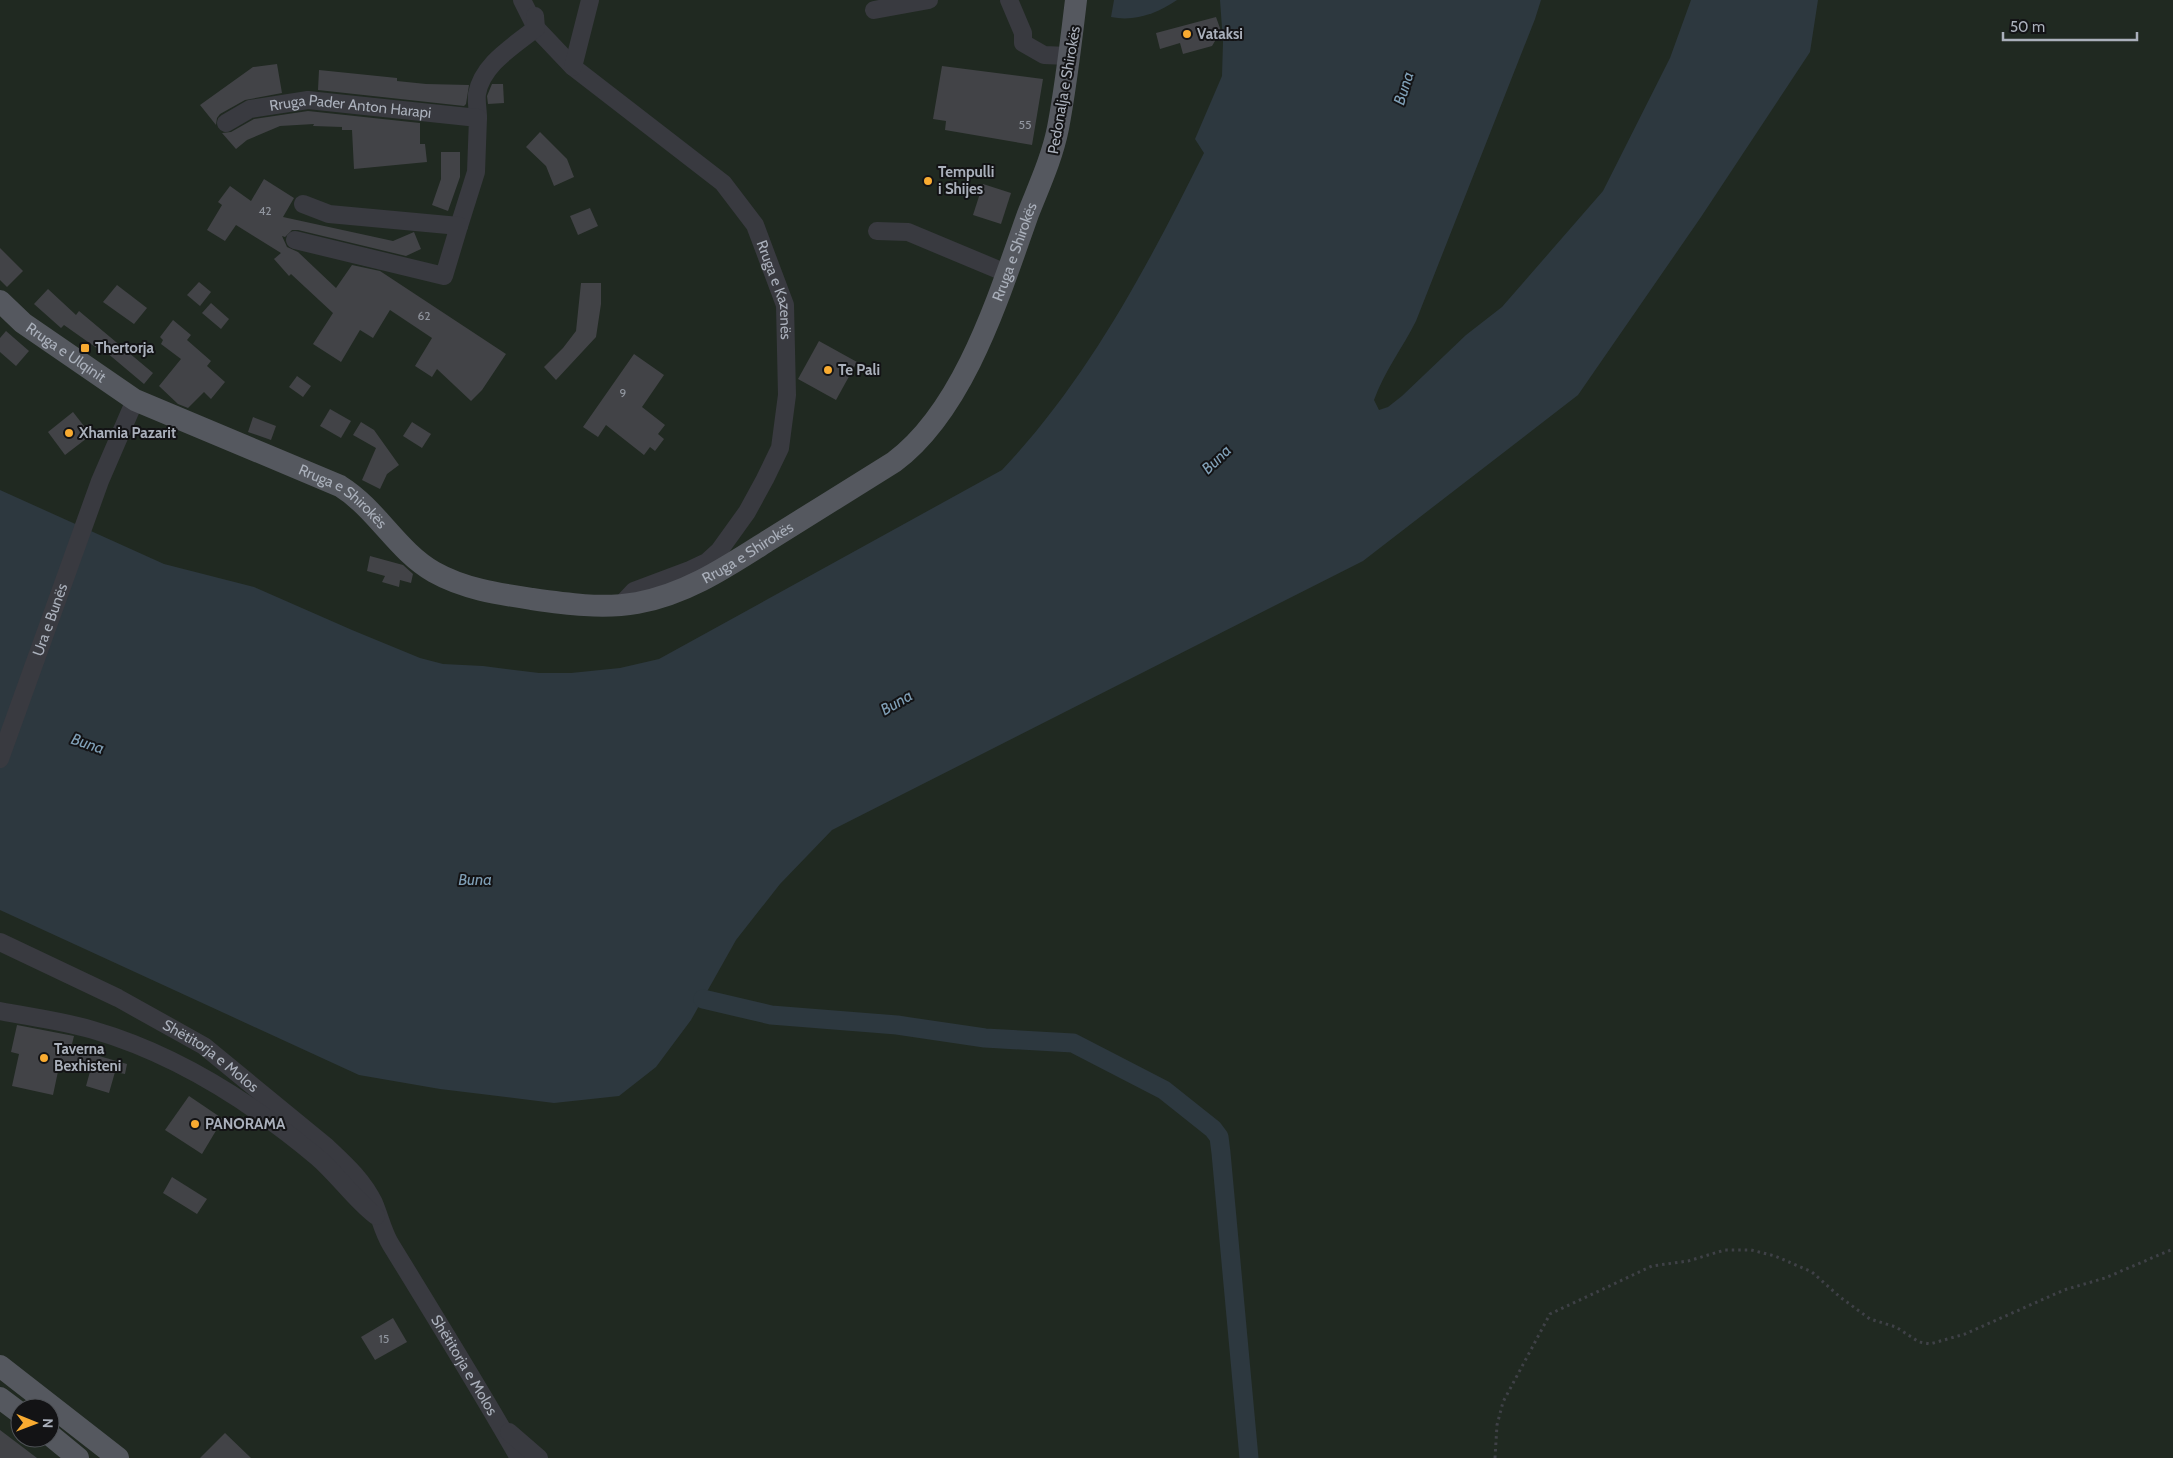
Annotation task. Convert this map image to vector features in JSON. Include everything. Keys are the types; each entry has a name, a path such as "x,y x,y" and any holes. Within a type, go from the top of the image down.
{"main road":[{"name":"Rruga e Shirokës","path":"135,400 340,486 367,507 413,558 446,578 466,586 520,597 590,606 620,606 662,597 705,580 907,452 935,420 967,366 985,330 1054,142 1076,0"},
{"name":"Rruga e Ulqinit","path":"0,301 23,324 135,400"},
{"path":"0,1366 118,1458"},
{"path":"60,1443 78,1458"}],"street":[{"name":"Rruga e Kazenës","path":"522,0 536,28 572,67 723,183 756,225 785,305 787,395 780,448 756,495 734,531 719,551 706,562 634,591 620,606"},
{"path":"295,240 444,276 476,172 478,118 476,96 480,83 488,67 536,28 533,0"},
{"path":"572,67 590,0"},
{"path":"874,10 929,0"},
{"path":"1008,0 1023,33 1023,43 1044,55 1068,56"},
{"name":"Rruga Pader Anton Harapi","path":"226,123 250,109 308,100 478,118"},
{"path":"303,204 329,214 459,226"},
{"path":"877,231 908,232 1006,273"},
{"name":"Ura e Bunës","path":"0,759 100,481 135,400"},
{"name":"Shëtitorja e Molos","path":"0,942 118,998 204,1046 333,1153 359,1178 373,1201 384,1235 519,1458"},
{"name":"Shëtitorja e Molos","path":"0,1012 92,1030 116,1037 204,1077 256,1110 318,1158 363,1206 380,1219"},
{"path":"499,1423 539,1458"}],"path":[{"path":"1495,1458 1497,1425 1503,1402 1550,1314 1652,1266 1688,1261 1725,1250 1751,1250 1769,1254 1789,1260 1812,1272 1840,1297 1870,1319 1896,1327 1919,1342 1930,1344 1965,1334 2064,1290 2105,1278 2173,1249"}],"shaded area":[{"path":"0,0 2173,0 2173,1458 0,1458"}],"water":[{"path":"1114,0 1177,0 1162,9 1146,15 1120,18 1111,17"},
{"name":"Buna","path":"1220,0 1541,0 1416,321 1374,400 1379,410 1388,407 1402,396 1466,335 1502,307 1603,191 1670,58 1691,0 1818,0 1810,52 1701,217 1578,395 1363,561 832,830 780,884 736,940 691,1020 656,1067 619,1096 554,1103 440,1089 359,1075 0,910 0,490 164,564 254,587 420,658 443,664 483,666 539,673 571,673 620,668 659,659 1002,470 1033,435 1089,359 1115,319 1161,237 1204,153 1195,139 1222,76 1223,42"}],"building":[{"name":"Vataksi","path":"1216,17 1221,31 1212,46 1183,54 1180,43 1160,49 1156,33"},
{"path":"277,64 282,93 245,100 220,114 216,125 200,105 253,67"},
{"path":"942,66 1043,79 1032,145 945,130 946,121 933,119"},
{"path":"319,70 397,78 397,81 426,84 469,85 466,104 464,106 318,90"},
{"path":"492,84 503,84 504,103 488,104 487,96"},
{"path":"308,111 420,123 420,144 425,144 427,162 354,169 352,130 342,130 342,127 313,126 314,124 280,126 247,140 236,149 222,133 231,132 254,119"},
{"path":"540,132 567,159 574,177 554,186 546,166 526,147"},
{"path":"441,152 460,152 460,177 448,211 432,205 441,179"},
{"path":"264,179 294,198 283,217 393,241 414,232 421,249 406,256 298,230 292,230 285,237 282,236 287,247 298,252 336,288 352,265 380,271 506,354 482,390 471,401 437,369 432,377 415,366 432,338 390,310 373,338 360,330 341,362 313,344 333,313 291,274 289,276 274,259 281,253 236,225 225,241 207,230 222,205 218,202 230,186 251,201"},
{"path":"983,184 1011,193 1001,224 973,215"},
{"path":"590,208 598,226 578,235 570,216"},
{"path":"0,248 23,271 7,287 0,280"},
{"path":"199,282 211,292 200,306 187,295"},
{"path":"581,283 601,283 601,304 596,337 556,380 544,367 563,348 576,331"},
{"path":"117,285 147,308 134,324 103,302"},
{"path":"48,289 76,315 79,311 153,373 144,384 106,352 105,354 64,325 61,328 34,304"},
{"path":"211,303 229,319 221,329 202,313"},
{"path":"173,320 191,335 187,340 211,361 207,366 225,382 211,399 204,392 188,408 178,404 159,386 181,359 161,344 163,340 160,337"},
{"path":"6,331 29,351 16,366 0,352 0,338"},
{"name":"Te Pali","path":"819,341 857,362 836,400 798,379"},
{"path":"634,354 664,375 642,407 665,425 658,434 664,439 655,451 650,447 644,455 606,425 598,437 583,427"},
{"path":"297,376 311,386 303,397 289,387"},
{"path":"330,409 351,421 341,438 320,426"},
{"name":"Xhamia Pazarit","path":"73,412 91,435 65,455 48,432"},
{"path":"253,417 276,426 271,440 248,432"},
{"path":"361,422 374,430 399,465 387,474 380,489 362,480 376,448 353,435"},
{"path":"412,422 431,434 422,448 403,436"},
{"path":"370,556 403,565 413,574 411,583 400,580 399,587 382,582 385,576 367,571"},
{"name":"Taverna Bexhisteni","path":"17,1025 74,1036 71,1048 127,1064 125,1074 115,1072 109,1093 86,1086 91,1068 60,1062 53,1095 12,1086 19,1054 11,1052"},
{"name":"PANORAMA","path":"189,1096 223,1119 202,1154 165,1130"},
{"path":"172,1177 207,1199 197,1214 163,1193"},
{"path":"393,1318 407,1342 375,1360 361,1337"},
{"path":"0,1430 10,1438 10,1448 24,1448 37,1458 0,1458"},
{"path":"225,1433 251,1458 200,1458"}],"waterway":[{"path":"703,999 771,1015 897,1025 985,1038 1073,1043 1164,1090 1213,1129 1219,1137 1221,1153 1249,1458"}],"place":[{"name":"Vataksi","path":"1187,34"},
{"name":"Tempulli i Shijes","path":"928,181"},
{"name":"Thertorja","path":"85,348"},
{"name":"Te Pali","path":"828,370"},
{"name":"Xhamia Pazarit","path":"69,433"},
{"name":"Taverna Bexhisteni","path":"44,1058"},
{"name":"PANORAMA","path":"195,1124"}]}
